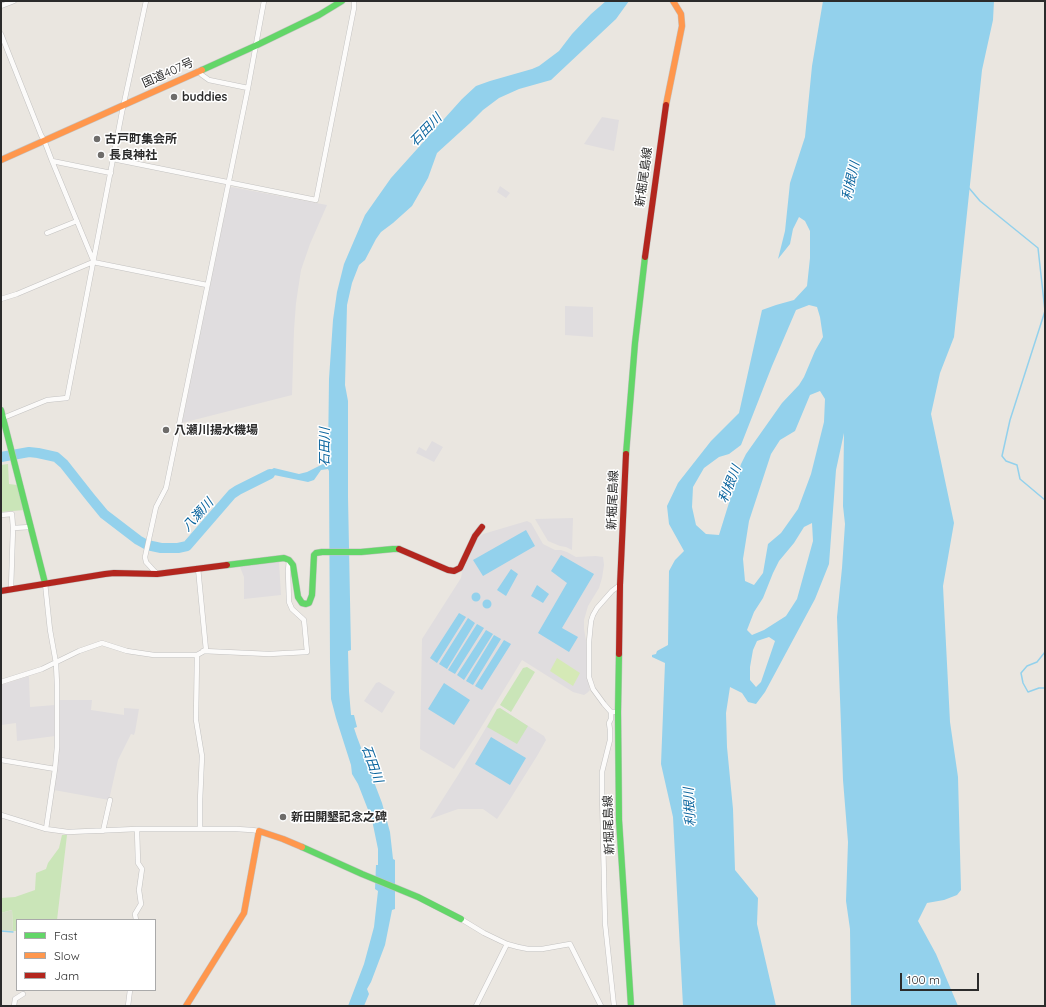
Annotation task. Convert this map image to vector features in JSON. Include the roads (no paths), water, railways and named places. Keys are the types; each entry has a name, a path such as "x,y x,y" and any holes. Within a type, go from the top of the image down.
{"main road":[{"name":"国道407号","path":"1,160 256,46 319,15 342,1"},
{"name":"新堀尾島線","path":"631,1006 620,842 615,712 620,585 625,466 635,343 655,178 664,117 682,21 681,14 673,1"},
{"path":"1,410 45,583"},
{"path":"1,592 11,588 114,573 157,574 284,558 289,560 293,565 298,597 302,603 306,604 309,603 312,595 314,554 317,552 356,552 398,549 448,570 454,571 460,568 475,536 482,527"},
{"path":"186,1006 244,913 259,831 294,844 410,894 461,919"}],"street":[{"path":"1,6 14,1"},
{"path":"3,418 47,400 67,398 122,112 125,104 146,1"},
{"path":"157,574 146,562 145,557 148,540 156,507 166,488 248,88 264,1"},
{"path":"113,159 316,200 354,8 354,1"},
{"path":"1,34 41,135 92,256 93,262"},
{"path":"198,71 209,80 248,88"},
{"path":"52,161 111,173"},
{"path":"47,233 77,221"},
{"path":"1,299 93,262 207,285"},
{"path":"1,515 12,514 11,588"},
{"path":"13,528 31,527"},
{"path":"203,651 269,654 307,652 304,620 292,609 289,602 289,560"},
{"path":"1,682 29,674 56,663 79,651 102,643 127,651 154,655 197,656 206,650 198,568"},
{"path":"45,583 50,630 56,663 57,722 55,769 46,829"},
{"path":"614,1006 605,923 602,766 610,740 609,723 615,712 604,704 593,689 589,677 589,642 590,621 593,615 597,608 612,591 620,585"},
{"path":"197,656 196,720 202,756 200,829"},
{"path":"1,760 55,769"},
{"path":"103,831 110,800"},
{"path":"1,815 46,829 68,832 137,829 236,829 259,831"},
{"path":"136,919 135,914 141,904 139,890 142,869 138,863 137,829"},
{"path":"461,919 484,933 507,944 528,949 542,949 570,944 601,1006"},
{"path":"476,1006 507,944"},
{"path":"128,1006 130,991"},
{"path":"14,1006 15,999 23,994"}],"water":[{"path":"606,1 629,1 616,19 551,80 519,89 499,98 483,110 437,153 428,178 412,206 381,232 365,260 359,265 352,283 347,305 345,385 348,401 351,650 348,651 349,691 351,715 354,715 357,727 354,728 382,803 390,832 393,859 395,860 395,909 392,910 385,945 367,989 369,994 364,1006 348,1006 364,964 374,927 378,891 375,889 378,849 372,820 358,784 352,774 351,765 331,699 329,471 328,469 321,470 314,480 308,482 274,475 266,478 254,479 274,468 299,474 307,472 325,463 328,457 329,379 333,320 337,292 344,264 365,215 391,178 462,99 476,86 539,66 559,51 572,34"},
{"name":"利根川","path":"823,1 994,1 993,20 982,70 954,337 940,373 931,414 954,523 943,586 950,722 958,777 961,890 957,895 944,900 927,903 918,921 936,954 958,1006 851,1006 850,929 846,901 848,842 843,780 837,617 845,524 843,506 844,433 836,470 829,564 815,599 765,692 756,704 748,702 742,693 730,687 726,713 727,747 733,809 735,870 758,898 757,924 776,1006 683,1006 673,817 661,764 665,663 652,657 652,655 656,654 657,651 668,645 669,571 675,560 684,551 669,524 667,506 678,483 711,441 739,413 762,310 794,300 807,286 810,258 810,231 805,221 799,217 793,229 790,244 778,259 785,231 790,183 805,137 812,66","holes":["809,305 817,307 823,337 799,385 782,403 746,454 741,464 719,535 706,534 696,525 692,507 693,487 704,468 719,457 729,454 741,445 796,310","820,391 825,399 824,422 811,474 798,509 781,533 768,544 763,573 754,585 745,581 743,559 749,521 771,454 780,440 795,431 810,395","812,523 813,541 797,599 786,616 764,630 752,635 747,630 754,612 763,598 779,561 794,543 804,527","769,637 775,641 761,682 756,687 750,680 750,667 753,650 757,641"]},
{"path":"526,530 535,546 483,576 473,560"},
{"path":"561,555 594,574 562,628 578,637 569,652 538,633 567,583 551,571"},
{"path":"511,569 518,574 506,596 497,590"},
{"path":"537,585 549,594 543,603 531,596"},
{"path":"476,592 481,597 476,602 471,597"},
{"path":"487,599 492,604 487,609 482,604"},
{"path":"459,613 466,617 437,663 430,658"},
{"path":"468,618 475,623 447,669 439,664"},
{"path":"477,624 484,628 455,674 448,670"},
{"path":"486,630 493,634 464,680 457,675"},
{"path":"494,635 501,639 473,685 466,681"},
{"path":"504,640 511,644 482,690 475,686"},
{"path":"444,683 470,700 454,725 428,709"},
{"path":"491,737 526,758 510,785 475,764"}],"waterway":[{"path":"969,188 980,201 1038,248 1045,311 1010,420 1002,456 1006,461 1017,465 1020,479 1045,500"},
{"name":"八瀬川","path":"1,457 29,452 56,457 64,464 104,514 138,540 147,545 161,548 178,548 187,546 232,494 270,474"},
{"path":"1045,652 1037,662 1027,666 1021,673 1023,683 1028,692 1039,688 1045,688"},
{"path":"1,931 13,932"}],"place":[{"name":"buddies","path":"174,97"},
{"name":"古戸町集会所","path":"97,139"},
{"name":"長良神社","path":"101,155"},
{"name":"八瀬川揚水機場","path":"166,430"},
{"name":"新田開墾記念之碑","path":"283,817"}],"water label":[{"name":"石田川","path":"426,130"},
{"name":"石田川","path":"325,447"},
{"name":"石田川","path":"372,764"}]}
